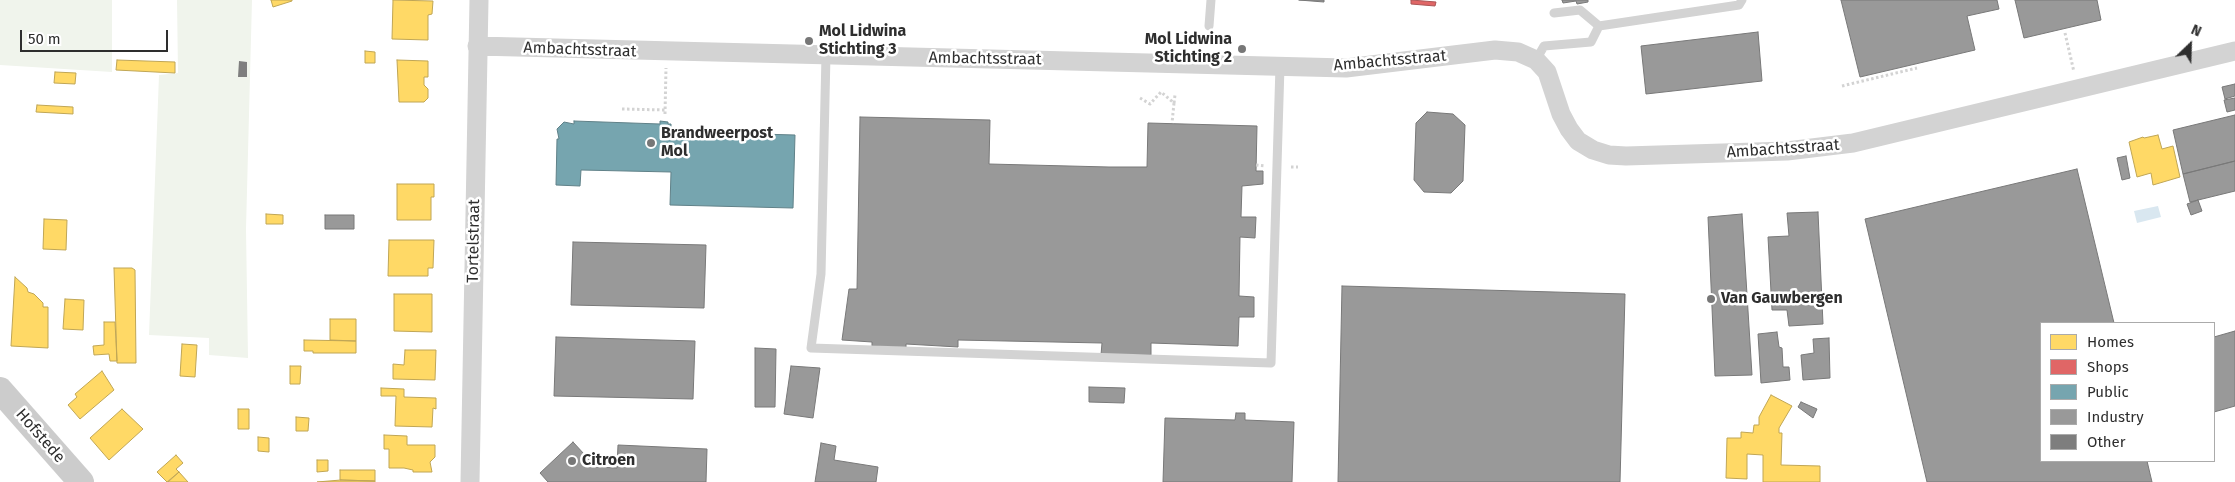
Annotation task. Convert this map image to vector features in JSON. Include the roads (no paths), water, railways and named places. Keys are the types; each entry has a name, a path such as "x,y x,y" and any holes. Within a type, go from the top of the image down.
{"street":[{"name":"Tortelstraat","path":"470,482 479,0"},
{"name":"Ambachtsstraat","path":"477,46 1346,68 1495,50 1518,52 1536,60 1547,72 1561,114 1578,141 1593,150 1609,155 1626,156 1787,151 1853,143 2235,51"},
{"name":"Hofstede","path":"0,390 81,482"}],"lane":[{"path":"1209,26 1211,0"},
{"path":"1554,13 1580,10 1599,26 1739,5 1742,0"},
{"path":"1536,60 1544,46 1590,42 1599,26"},
{"path":"826,55 821,274 811,348 1271,364 1280,66"}],"place":[{"name":"Mol Lidwina Stichting 3","path":"809,41"},
{"name":"Mol Lidwina Stichting 2","path":"1242,49"},
{"name":"Brandweerpost Mol","path":"651,143"},
{"name":"Van Gauwbergen","path":"1711,299"},
{"name":"Citroen","path":"572,461"}]}
